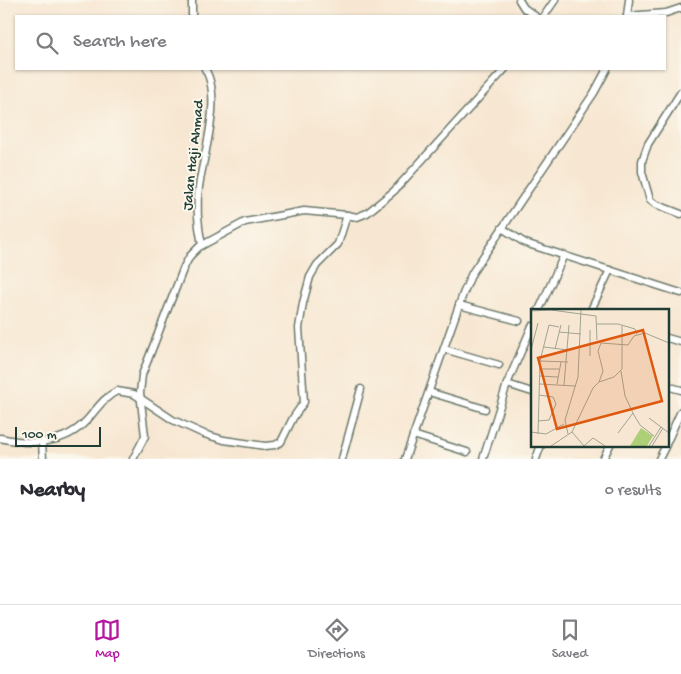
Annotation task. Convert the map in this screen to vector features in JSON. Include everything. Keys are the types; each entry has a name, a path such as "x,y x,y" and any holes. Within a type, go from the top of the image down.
{"street":[{"path":"192,0 192,15"},
{"path":"519,0 524,8 534,15"},
{"path":"545,15 555,0"},
{"path":"627,15 628,0"},
{"path":"646,15 666,14 681,8"},
{"name":"Jalan Haji Ahmad","path":"202,245 198,224 198,195 208,142 212,89 209,75 206,70"},
{"path":"133,459 145,436 141,399 142,375 190,256 202,245 236,225 253,220 304,211 356,217 366,213 394,191 504,70"},
{"path":"405,459 472,273 594,93 607,70"},
{"path":"681,92 648,144 642,161 642,172 650,200 655,204 681,214"},
{"path":"0,438 42,442 55,440 75,431 111,394 117,391 127,392 173,420 204,434 224,440 265,446 276,445 281,442 304,402 299,328 310,277 317,265 338,244 347,215"},
{"path":"502,228 519,240 681,293"},
{"path":"539,309 564,255"},
{"path":"591,309 610,270"},
{"path":"460,304 519,321"},
{"path":"484,459 507,384 531,328"},
{"path":"668,338 681,342"},
{"path":"444,349 499,365"},
{"path":"507,384 531,392"},
{"path":"668,386 681,390"},
{"path":"342,459 362,389"},
{"path":"429,392 485,409"},
{"path":"668,440 681,411"},
{"path":"413,436 467,452"},
{"path":"42,442 43,459"},
{"path":"536,459 540,447"},
{"path":"603,459 609,447"},
{"path":"659,459 665,447"}]}
